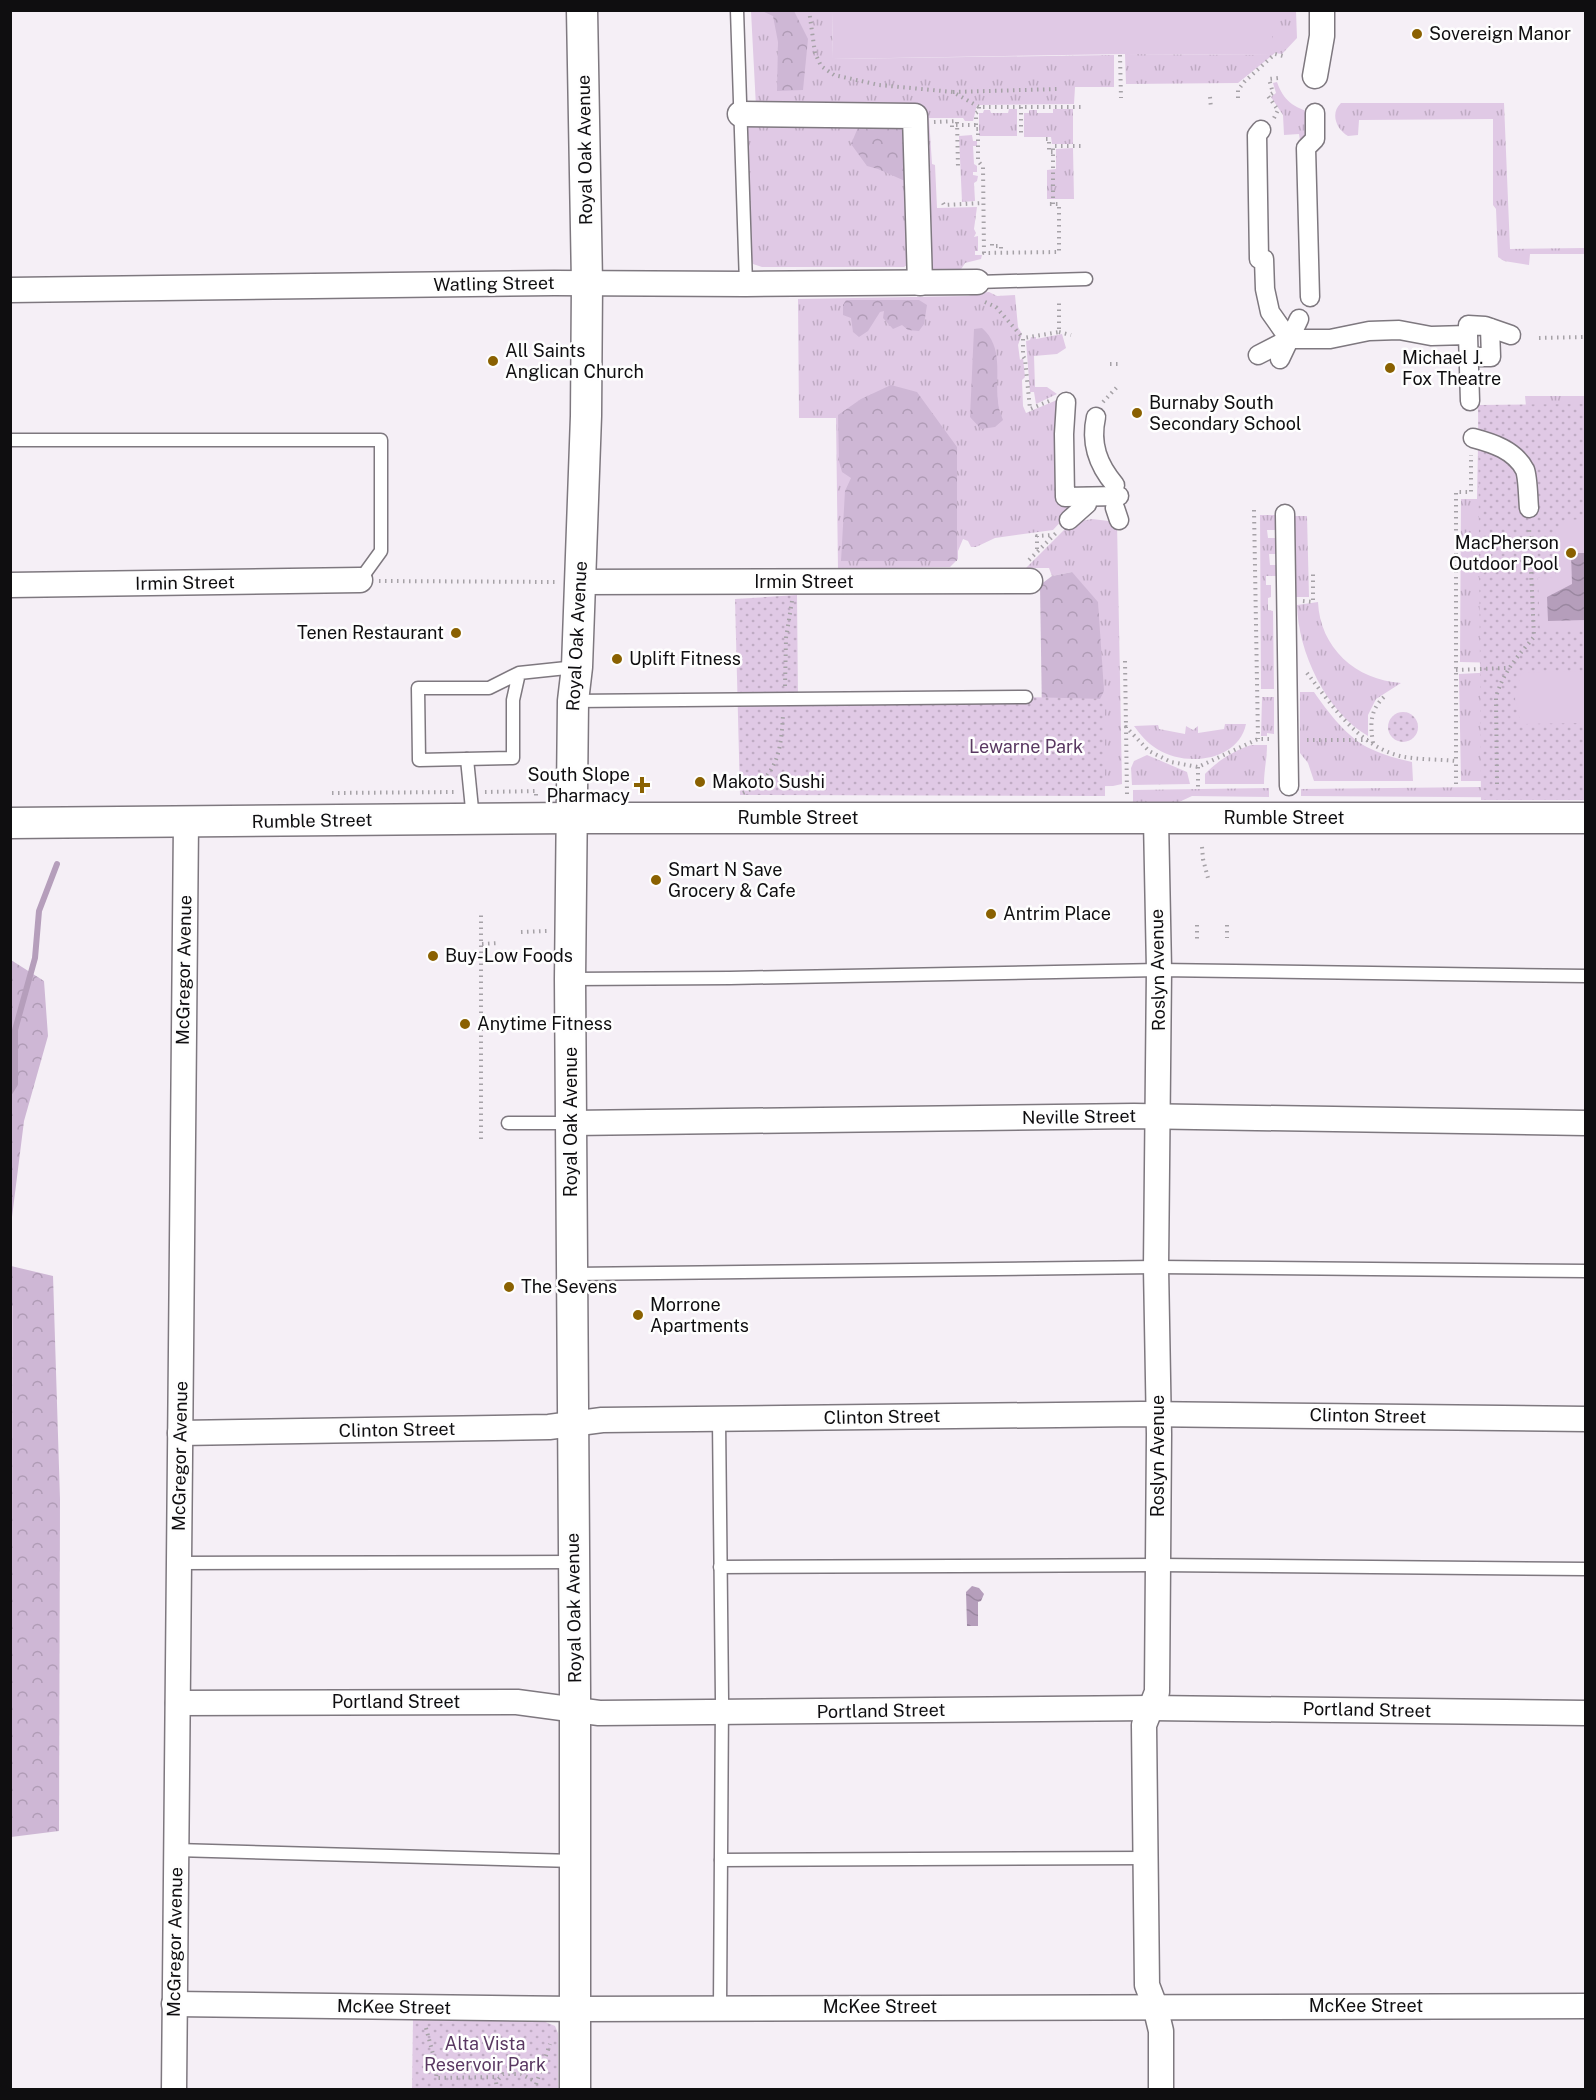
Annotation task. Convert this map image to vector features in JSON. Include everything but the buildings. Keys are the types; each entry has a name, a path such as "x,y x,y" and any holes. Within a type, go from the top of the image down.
{"street":[{"name":"Royal Oak Avenue","path":"575,2090 570,979 573,701 577,667 586,416 587,283 582,10"},
{"path":"1315,76 1322,36 1322,10"},
{"path":"1310,297 1306,148 1315,139 1315,113"},
{"path":"740,114 915,116 920,282"},
{"path":"1261,130 1257,135 1259,259 1264,259 1265,289 1270,312 1289,339"},
{"name":"Watling Street","path":"10,290 587,283 920,282 977,290"},
{"path":"1280,359 1299,319"},
{"path":"1470,401 1468,325 1490,328 1511,335"},
{"path":"1258,355 1289,339 1311,344 1369,331 1399,330 1431,336 1491,357 1490,328"},
{"path":"1062,400 1069,459 1065,497 1117,500 1095,454 1095,426 1067,434"},
{"path":"1472,446 1490,442 1509,453 1525,470 1529,508"},
{"path":"1069,459 1095,454"},
{"path":"1069,520 1087,504 1087,497"},
{"path":"1285,514 1289,786"},
{"name":"Irmin Street","path":"579,582 1030,570"},
{"name":"Irmin Street","path":"10,585 360,580"},
{"name":"Rumble Street","path":"10,823 572,818 1586,818"},
{"name":"Roslyn Avenue","path":"1156,819 1159,970 1156,1267 1157,1692 1144,1725 1147,1985 1161,2031 1161,2090"},
{"name":"McGregor Avenue","path":"174,2090 186,822"},
{"name":"Neville Street","path":"572,1124 1158,1117 1586,1123"},
{"name":"Clinton Street","path":"180,1433 549,1427 602,1420 1158,1414 1586,1419"},
{"name":"Portland Street","path":"178,1703 517,1702 599,1713 1151,1708 1586,1713"},
{"name":"McKee Street","path":"174,2004 575,2008 1586,2006"}],"lane":[{"path":"737,10 746,284"},
{"path":"977,290 1086,279"},
{"path":"10,440 381,440 381,551 360,580"},
{"path":"519,673 513,700 513,758 419,760 418,688 489,688 519,673 577,667"},
{"path":"573,701 1026,697"},
{"path":"467,759 473,819"},
{"path":"570,979 1159,970 1586,976"},
{"path":"508,1124 572,1124"},
{"path":"572,1274 1156,1267 1586,1271"},
{"path":"719,1420 722,1712 720,2008"},
{"path":"179,1563 573,1562"},
{"path":"720,1567 1158,1565 1586,1569"},
{"path":"176,1850 575,1861"},
{"path":"721,1860 1146,1858"}],"path":[{"path":"809,10 815,53 821,66 834,75 879,85 952,92 1058,89"},
{"path":"1238,98 1238,90 1268,60 1275,54 1283,56"},
{"path":"1120,55 1121,98"},
{"path":"1276,115 1278,110 1268,96 1273,93 1269,79 1278,78"},
{"path":"952,92 979,107 1085,107"},
{"path":"1210,98 1211,108"},
{"path":"979,107 976,113 976,129 978,129 978,161 983,167 984,253 1059,252 1059,204 1047,204"},
{"path":"1021,107 1021,137"},
{"path":"932,124 932,122 957,121 955,126 958,168"},
{"path":"955,126 976,124"},
{"path":"1046,139 1049,139 1049,152 1053,152"},
{"path":"1053,204 1053,146 1086,146"},
{"path":"943,202 944,205 983,202"},
{"path":"992,244 992,246 1001,246 1001,252"},
{"path":"977,290 996,307 1023,338 1030,410 1062,400"},
{"path":"1059,303 1059,332"},
{"path":"1023,338 1059,332 1071,335"},
{"path":"1539,338 1586,337"},
{"path":"1110,364 1121,364"},
{"path":"1456,784 1453,574 1456,492 1471,492 1472,446"},
{"path":"1497,784 1496,697 1507,668 1534,637 1529,508"},
{"path":"1254,510 1258,739"},
{"path":"1037,550 1069,520"},
{"path":"1030,570 1037,550 1037,536 1053,535"},
{"path":"360,580 579,582"},
{"path":"1286,653 1305,670 1341,718 1371,742 1399,756 1456,761"},
{"path":"1125,661 1127,788"},
{"path":"1456,670 1507,668"},
{"path":"1371,742 1371,718 1376,705 1384,697"},
{"path":"1126,727 1149,751 1171,762 1198,767 1258,739 1371,742"},
{"path":"1198,767 1198,787"},
{"path":"489,792 527,791"},
{"path":"1202,847 1209,882"},
{"path":"481,915 481,1139"},
{"path":"1197,925 1197,939"},
{"path":"1227,925 1227,938"},
{"path":"521,932 549,931"},
{"path":"482,944 498,943"},
{"path":"424,2022 437,2069 436,2078 500,2077 510,2073 521,2074 536,2082"},
{"path":"534,2090 550,2044 557,2044"},
{"path":"497,2090 496,2082 500,2077"}],"green space":[{"path":"751,11 832,11 833,59 1114,55 1114,87 1075,87 1074,104 977,105 973,121 965,121 963,118 929,118 932,164 935,165 937,208 977,207 974,237 978,236 978,251 975,251 975,255 982,255 981,259 965,263 960,271 936,271 929,267 923,105 756,107"},
{"path":"762,11 794,11 808,39 803,90 777,91 778,42 773,16"},
{"path":"832,11 1272,11 1272,55 1125,54 833,59"},
{"path":"1272,11 1296,11 1297,38 1282,54 1275,53 1238,83 1126,84 1125,54 1271,55"},
{"path":"1277,82 1282,94 1290,102 1300,109 1313,113 1313,135 1301,147 1299,134 1284,135 1283,115 1271,97 1276,93 1273,83"},
{"path":"1341,103 1504,103 1510,249 1585,248 1585,254 1530,254 1529,265 1504,261 1498,257 1496,209 1493,205 1493,119 1359,120 1358,135 1348,136 1340,129 1336,121 1336,111"},
{"path":"1009,109 1017,109 1017,136 979,136 979,113 990,110 991,113 1008,113"},
{"path":"1053,109 1073,109 1073,144 1052,144 1051,137 1024,137 1024,113 1037,110 1037,113 1053,113"},
{"path":"905,120 909,264 904,267 762,267 753,264 749,253 748,123"},
{"path":"860,123 906,128 905,181 867,166 851,144"},
{"path":"972,135 973,141 977,141 977,146 973,146 977,172 973,172 973,175 978,176 974,183 975,201 962,202 959,136"},
{"path":"1073,148 1074,199 1047,199 1047,170 1056,169 1056,149"},
{"path":"989,292 997,296 1015,295 1018,327 1022,334 1018,345 1020,360 1023,358 1025,377 1022,380 1023,406 1026,413 1057,400 1059,504 1077,504 1053,530 995,538 976,547 971,547 968,541 963,539 958,551 958,559 950,567 838,569 836,418 799,418 798,299 968,296"},
{"path":"846,300 919,300 927,305 924,324 919,331 908,330 902,325 893,329 883,318 884,311 880,312 868,331 859,337 853,332 851,318 843,315 843,305"},
{"path":"982,328 989,336 996,353 998,404 1003,420 995,427 981,429 970,417 974,329"},
{"path":"1062,334 1066,348 1057,354 1034,356 1035,387 1047,387 1057,394 1036,404 1034,392 1030,392 1026,341 1031,337 1036,337 1036,339"},
{"path":"891,385 917,392 957,447 957,561 841,561 845,491 851,478 842,472 839,461 838,415 861,399"},
{"path":"1525,396 1585,396 1585,487 1551,405 1526,406"},
{"path":"1585,404 1585,800 1481,800 1478,405"},
{"path":"1478,447 1488,447 1504,663 1460,662 1461,499 1477,499"},
{"path":"1260,515 1276,515 1276,530 1267,530 1268,538 1276,538 1276,554 1269,554 1270,565 1276,565 1276,576 1266,576 1266,585 1271,585 1268,610 1273,611 1274,689 1261,689"},
{"path":"1293,516 1307,516 1309,597 1294,597"},
{"path":"1092,519 1117,522 1122,784 1113,786 757,791 1042,703 1072,572 1052,576 1049,568 1026,568 1071,523"},
{"name":"MacPherson Outdoor Pool","path":"1585,519 1585,631 1540,631 1538,578 1556,577 1555,529 1566,528 1566,520"},
{"path":"1072,572 1098,602 1104,691 1092,715 1042,715 1040,585 1052,576"},
{"name":"Lewarne Park","path":"797,595 798,700 1026,697 1105,699 1105,796 740,795 735,599"},
{"path":"1318,602 1325,634 1343,659 1369,676 1401,683 1376,699 1368,715 1368,736 1339,712 1317,679 1309,661 1303,642 1297,605"},
{"path":"1585,671 1585,723 1521,724 1515,699 1521,673"},
{"path":"1497,672 1494,781 1461,781 1459,674"},
{"path":"1300,692 1314,692 1339,724 1363,745 1386,755 1412,762 1413,781 1314,781 1308,763 1300,753"},
{"path":"1262,697 1274,697 1274,734 1267,733 1267,736 1261,736"},
{"path":"1403,712 1414,716 1418,727 1414,738 1403,742 1392,738 1388,727 1392,716"},
{"path":"1225,724 1246,724 1241,737 1233,746 1209,758 1195,759 1169,755 1157,749 1134,726 1158,725 1159,729 1185,734 1186,726 1193,730 1198,726 1198,733 1224,729"},
{"path":"1252,745 1267,745 1264,784 1205,784 1205,774 1215,765 1233,753"},
{"path":"1147,755 1187,772 1190,784 1132,785 1131,768 1134,761"},
{"path":"1585,786 1586,798 1301,796 1301,789"},
{"path":"1269,788 1269,797 1192,796 1177,803 1133,803 1133,790"},
{"path":"11,960 44,981 48,1036 24,1121 11,1225"},
{"path":"11,1266 53,1276 60,1500 59,1831 11,1837"},
{"path":"10,1306 13,1306 11,1880 10,1880"},
{"name":"Alta Vista Reservoir Park","path":"413,2019 543,2021 555,2026 558,2033 558,2089 412,2089"}],"water":[{"path":"1571,553 1585,553 1585,620 1548,621 1547,597 1572,584"},
{"path":"972,1586 979,1588 984,1594 978,1602 978,1626 967,1626 966,1592"}],"waterway":[{"path":"10,1092 15,1084 15,1030 35,958 39,911 57,864"}],"place":[{"name":"Sovereign Manor","path":"1417,34"},
{"name":"All Saints Anglican Church","path":"493,361"},
{"name":"Michael J. Fox Theatre","path":"1390,368"},
{"name":"Burnaby South Secondary School","path":"1137,413"},
{"name":"MacPherson Outdoor Pool","path":"1571,553"},
{"name":"Tenen Restaurant","path":"456,633"},
{"name":"Uplift Fitness","path":"617,659"},
{"name":"Makoto Sushi","path":"700,782"},
{"name":"South Slope Pharmacy","path":"642,785"},
{"name":"Smart N Save Grocery & Cafe","path":"656,880"},
{"name":"Antrim Place","path":"991,914"},
{"name":"Buy-Low Foods","path":"433,956"},
{"name":"Anytime Fitness","path":"465,1024"},
{"name":"The Sevens","path":"509,1287"},
{"name":"Morrone Apartments","path":"638,1315"}]}
